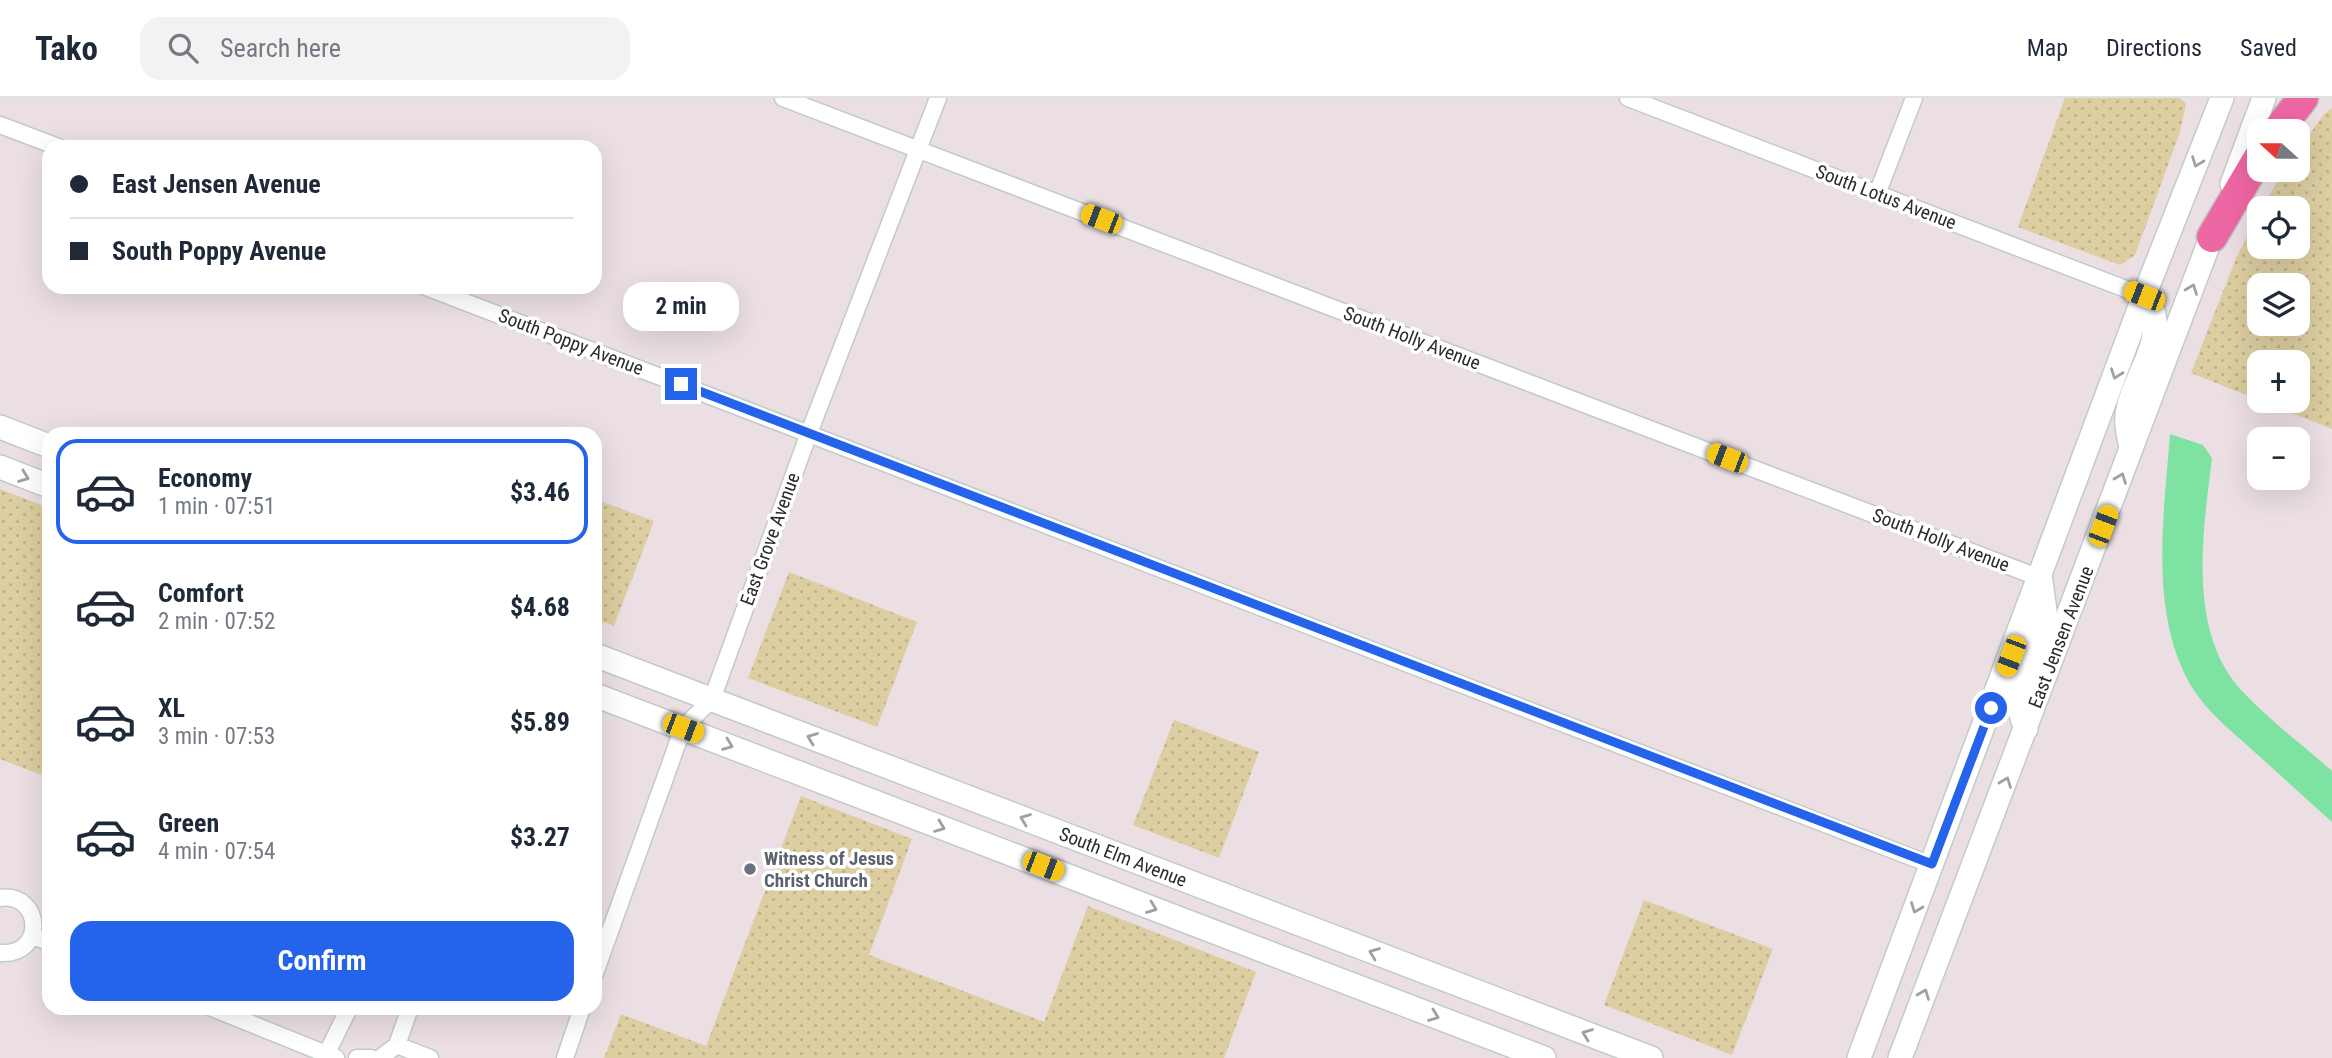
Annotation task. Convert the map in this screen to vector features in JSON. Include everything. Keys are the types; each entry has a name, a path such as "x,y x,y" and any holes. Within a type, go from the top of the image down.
{"highway":[{"path":"2286,119 2303,98"},
{"path":"2212,237 2247,177"}],"main road":[{"name":"East Jensen Avenue","path":"1859,1058 2144,296 2222,98"},
{"name":"East Jensen Avenue","path":"1900,1058 2264,98"},
{"path":"2132,450 2127,430 2127,408 2156,324 2154,312 2144,296"},
{"path":"0,427 42,443"},
{"path":"0,467 42,483"},
{"path":"2026,729 2017,703 2018,686 2045,611 2040,578"},
{"name":"South Elm Avenue","path":"602,657 1651,1058"},
{"name":"South Elm Avenue","path":"602,698 1544,1058"}],"street":[{"name":"South Holly Avenue","path":"783,98 2040,578"},
{"name":"East Grove Avenue","path":"602,954 683,728 712,699 808,433 937,98"},
{"name":"South Lotus Avenue","path":"1628,98 2144,296"},
{"path":"1877,194 1914,98"},
{"path":"0,125 42,141"},
{"name":"South Poppy Avenue","path":"444,294 1932,864"},
{"path":"0,898 15,899 29,910 34,927 32,936 20,950 0,953"},
{"path":"32,936 42,940"},
{"path":"230,1015 332,1056 347,1015"},
{"path":"380,1058 397,1045 408,1015"},
{"path":"565,1058 580,1015"},
{"path":"397,1045 430,1058"},
{"path":"357,1058 371,1058"}],"shaded area":[{"path":"2065,98 2180,98 2186,104 2180,132 2135,255 2120,265 2018,227"},
{"path":"2332,108 2332,429 2291,413 2310,413 2310,350 2247,350 2247,395 2191,373 2236,258 2247,237 2247,259 2310,259 2310,196 2269,196 2277,182 2310,182 2310,134 2324,114"},
{"path":"2170,434 2203,445 2212,458 2205,518 2203,581 2213,642 2226,669 2244,693 2332,771 2332,822 2212,713 2193,689 2179,660 2164,597 2162,564"},
{"path":"0,489 42,505 42,775 0,759"},
{"path":"602,502 654,521 614,626 602,622"},
{"path":"789,572 917,622 877,727 748,678"},
{"path":"1174,720 1259,752 1219,858 1133,825"},
{"path":"801,796 912,839 869,955 1044,1022 1088,906 1256,972 1224,1058 604,1058 621,1014 706,1046"},
{"path":"1644,900 1773,949 1732,1055 1604,1005"}],"place":[{"name":"Witness of Jesus Christ Church","path":"750,869"}],"route":[{"path":"681,384 1932,864 1991,708"}]}
